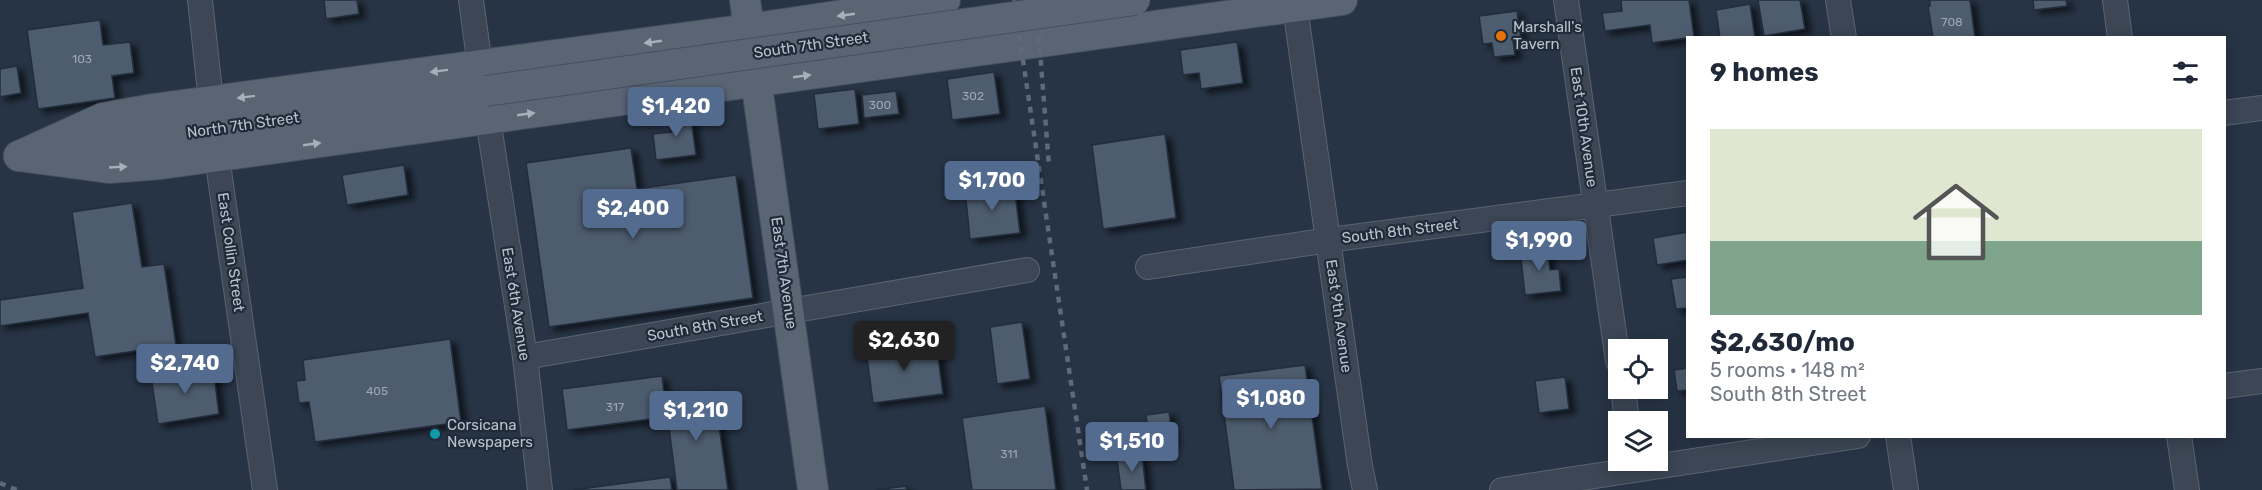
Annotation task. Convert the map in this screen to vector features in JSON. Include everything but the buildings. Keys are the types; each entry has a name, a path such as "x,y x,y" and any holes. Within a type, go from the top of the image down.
{"main road":[{"name":"East 7th Avenue","path":"745,0 813,490"},
{"path":"9,157 109,168 217,157 485,92 753,56 945,0"},
{"name":"South 7th Street","path":"485,92 1135,0"},
{"path":"9,157 103,118 211,101 485,92 753,56 1342,0"},
{"name":"North 7th Street","path":"9,157 485,92"}],"street":[{"path":"200,0 211,101"},
{"name":"East 6th Avenue","path":"471,0 525,357 540,490"},
{"name":"East 10th Avenue","path":"1566,0 1615,339"},
{"path":"1838,0 1844,36"},
{"path":"2115,0 2120,36"},
{"name":"East 9th Avenue","path":"1295,3 1365,490"},
{"path":"2226,113 2262,108"},
{"name":"East Collin Street","path":"217,157 265,490"},
{"name":"South 8th Street","path":"1148,267 1329,240 1686,193"},
{"name":"South 8th Street","path":"525,357 1027,270"},
{"path":"2226,387 2262,381"},
{"path":"1502,490 1635,474 1846,438"},
{"path":"1899,438 1906,490"},
{"path":"2179,438 2187,490"}],"railway":[{"path":"1014,0 1087,490"},
{"path":"1036,0 1049,166"},
{"path":"0,483 17,490"}],"place":[{"name":"Marshall's Tavern","path":"1501,36"},
{"name":"Corsicana Newspapers","path":"435,434"}]}
